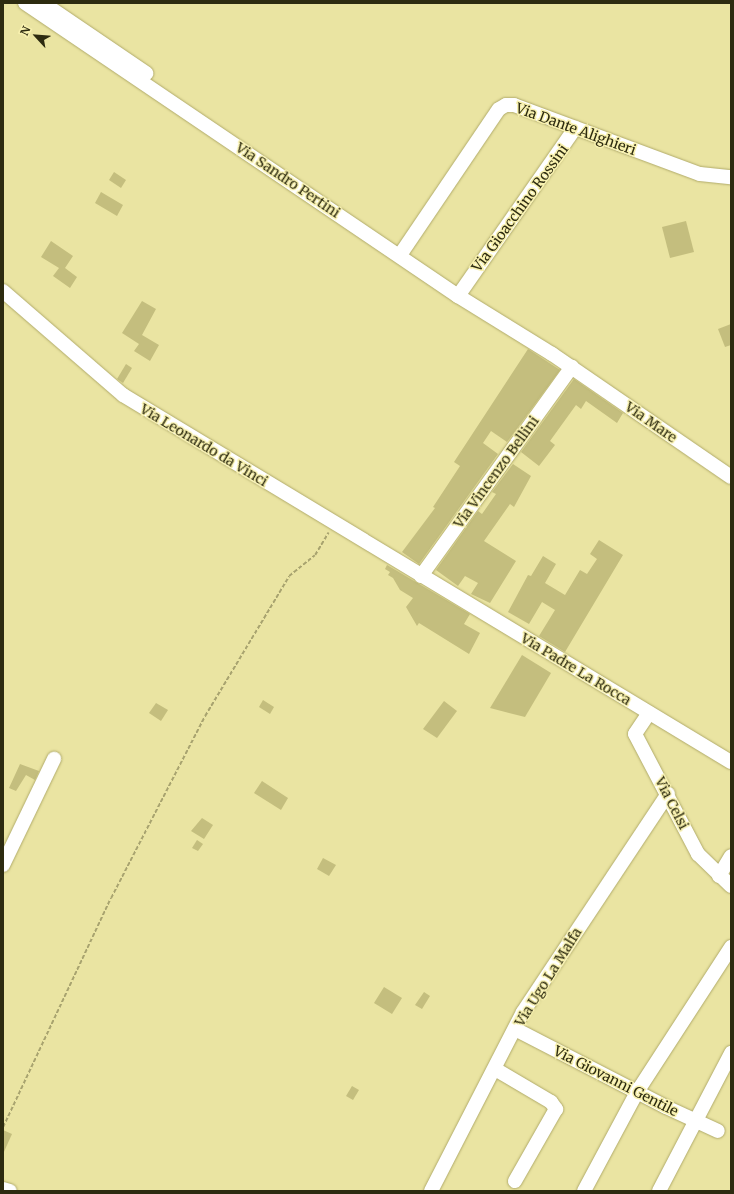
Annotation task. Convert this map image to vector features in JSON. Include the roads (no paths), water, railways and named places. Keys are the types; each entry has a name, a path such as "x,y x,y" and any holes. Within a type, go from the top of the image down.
{"street":[{"name":"Via Sandro Pertini","path":"25,3 115,58 402,251 460,292 536,338 552,354 572,368"},
{"name":"Via Sandro Pertini","path":"43,3 115,58"},
{"name":"Via Dante Alighieri","path":"402,251 499,109 506,105 514,105 700,174 731,177"},
{"name":"Via Gioacchino Rossini","path":"460,292 575,128"},
{"name":"Via Leonardo da Vinci","path":"3,291 123,395 421,576"},
{"name":"Via Mare","path":"572,368 731,478"},
{"name":"Via Vincenzo Bellini","path":"421,576 572,368"},
{"name":"Via Padre La Rocca","path":"421,576 731,762"},
{"name":"Via Celsi","path":"649,713 635,734 668,794 698,854 731,886"},
{"path":"3,865 54,759"},
{"name":"Via Ugo La Malfa","path":"431,1191 523,1012 668,794"},
{"path":"719,876 731,856"},
{"path":"584,1191 637,1092 731,947"},
{"name":"Via Giovanni Gentile","path":"515,1029 694,1121 718,1131"},
{"path":"659,1191 731,1052"},
{"path":"495,1069 551,1102 556,1109 515,1181"},
{"path":"3,1188 10,1191"}]}
